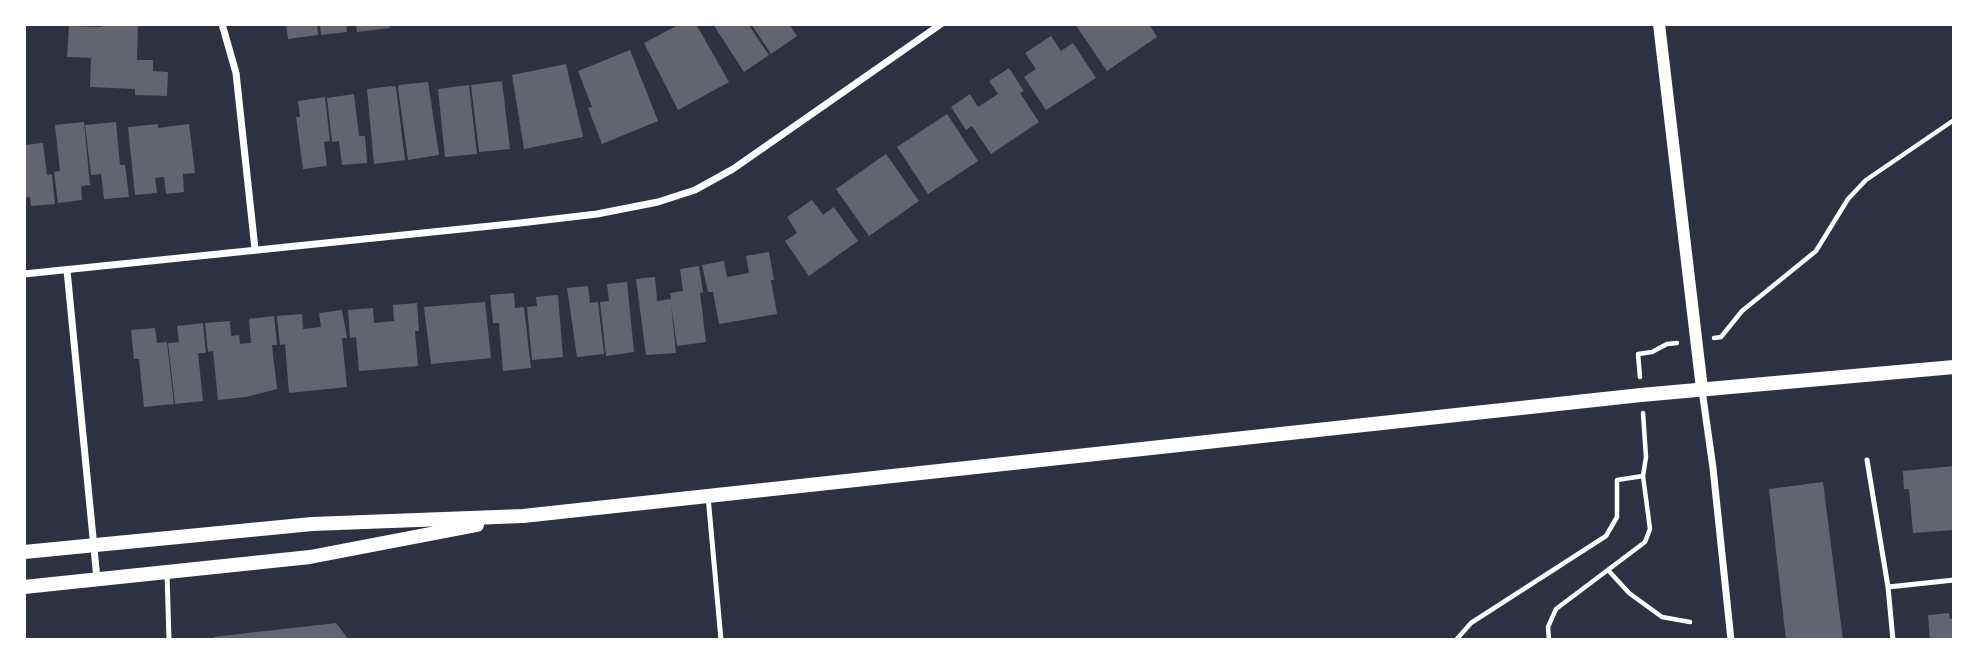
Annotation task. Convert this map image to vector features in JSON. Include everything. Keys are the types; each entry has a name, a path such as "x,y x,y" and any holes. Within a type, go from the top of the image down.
{"main road":[{"path":"24,552 312,524 523,516 1702,389 1954,367"},
{"path":"24,587 310,557 523,516"}],"street":[{"path":"222,24 236,73 255,249"},
{"path":"24,274 597,214 658,202 695,190 733,169 941,24"},
{"path":"1659,24 1731,639"},
{"path":"67,270 97,581"}],"lane":[{"path":"1867,460 1888,587 1893,639"},
{"path":"708,496 721,639"},
{"path":"167,573 169,639"},
{"path":"1888,587 1954,580"}],"path":[{"path":"1721,338 1742,311 1816,251 1848,199 1866,180 1954,120"},
{"path":"1638,354 1653,352 1667,344"},
{"path":"1549,639 1548,627 1556,608 1645,542 1650,529 1643,477 1646,457"},
{"path":"1456,639 1471,623 1605,537 1617,517 1616,480 1643,477"},
{"path":"1608,570 1629,593 1662,617 1690,622"}],"building":[{"path":"286,24 317,24 318,35 288,39"},
{"path":"320,24 346,24 347,32 321,35"},
{"path":"356,24 389,24 390,28 357,32"},
{"path":"680,24 696,24 729,82 678,110 644,43"},
{"path":"713,24 748,24 769,55 744,72"},
{"path":"751,24 789,24 797,36 771,54"},
{"path":"1075,24 1149,24 1157,37 1107,71"},
{"path":"69,26 138,26 137,60 153,60 153,71 168,72 167,96 135,95 135,89 90,87 91,58 67,57"},
{"path":"1051,36 1061,51 1073,43 1096,78 1046,110 1024,77 1036,69 1025,53"},
{"path":"630,50 658,121 602,144 578,71"},
{"path":"566,64 583,137 524,149 512,75"},
{"path":"1009,68 1024,91 1020,93 1039,122 991,154 972,126 966,130 951,107 970,94 978,107 998,94 989,81"},
{"path":"502,81 510,149 479,152 471,85"},
{"path":"428,82 439,155 408,160 398,88 399,85"},
{"path":"469,85 477,154 445,157 438,89"},
{"path":"396,87 405,160 374,164 367,89"},
{"path":"354,94 359,136 365,136 367,163 342,165 339,141 332,142 327,98"},
{"path":"325,97 330,141 324,142 327,166 303,169 296,117 300,117 298,101"},
{"path":"947,114 978,161 928,194 897,147"},
{"path":"84,122 90,185 81,186 82,200 58,203 54,172 60,171 55,125"},
{"path":"116,122 120,165 125,165 129,197 104,199 101,174 91,175 85,125"},
{"path":"158,124 158,128 189,124 195,173 183,174 184,192 166,194 164,177 155,178 157,193 135,195 128,127"},
{"path":"43,143 47,175 52,174 55,204 31,206 30,197 24,198 24,145"},
{"path":"886,154 919,201 869,236 836,189"},
{"path":"812,200 823,215 834,207 858,241 809,276 785,241 797,233 787,217"},
{"path":"769,252 777,314 719,324 713,292 708,292 702,265 724,261 727,277 749,273 746,256"},
{"path":"699,266 706,342 677,346 671,304 676,353 646,355 636,279 655,277 657,301 671,299 670,293 683,291 680,269"},
{"path":"627,282 634,352 606,356 600,302 609,301 607,284"},
{"path":"588,286 590,303 598,302 604,354 577,357 567,288"},
{"path":"514,293 515,308 524,307 531,368 503,371 499,323 493,323 490,295"},
{"path":"558,295 563,357 532,360 527,307 537,306 536,297"},
{"path":"485,302 491,358 431,364 424,307"},
{"path":"417,303 419,331 415,331 418,366 359,371 356,337 350,338 348,310 373,308 374,323 394,321 393,305"},
{"path":"342,310 347,338 342,338 347,387 289,393 285,344 280,345 277,316 302,314 303,329 321,327 319,313"},
{"path":"274,316 277,345 272,345 277,389 246,397 218,400 213,351 208,352 205,323 230,321 231,336 239,335 240,344 251,343 249,319"},
{"path":"203,323 206,353 198,353 203,401 175,404 168,343 179,342 177,326"},
{"path":"155,328 157,343 167,342 174,404 144,407 139,359 134,359 131,330"},
{"path":"1954,466 1954,530 1913,533 1909,489 1904,489 1903,471"},
{"path":"1823,482 1843,640 1786,640 1769,489"},
{"path":"1949,613 1950,619 1954,618 1954,640 1930,640 1928,615"},
{"path":"336,623 349,640 213,640 213,637"}]}
